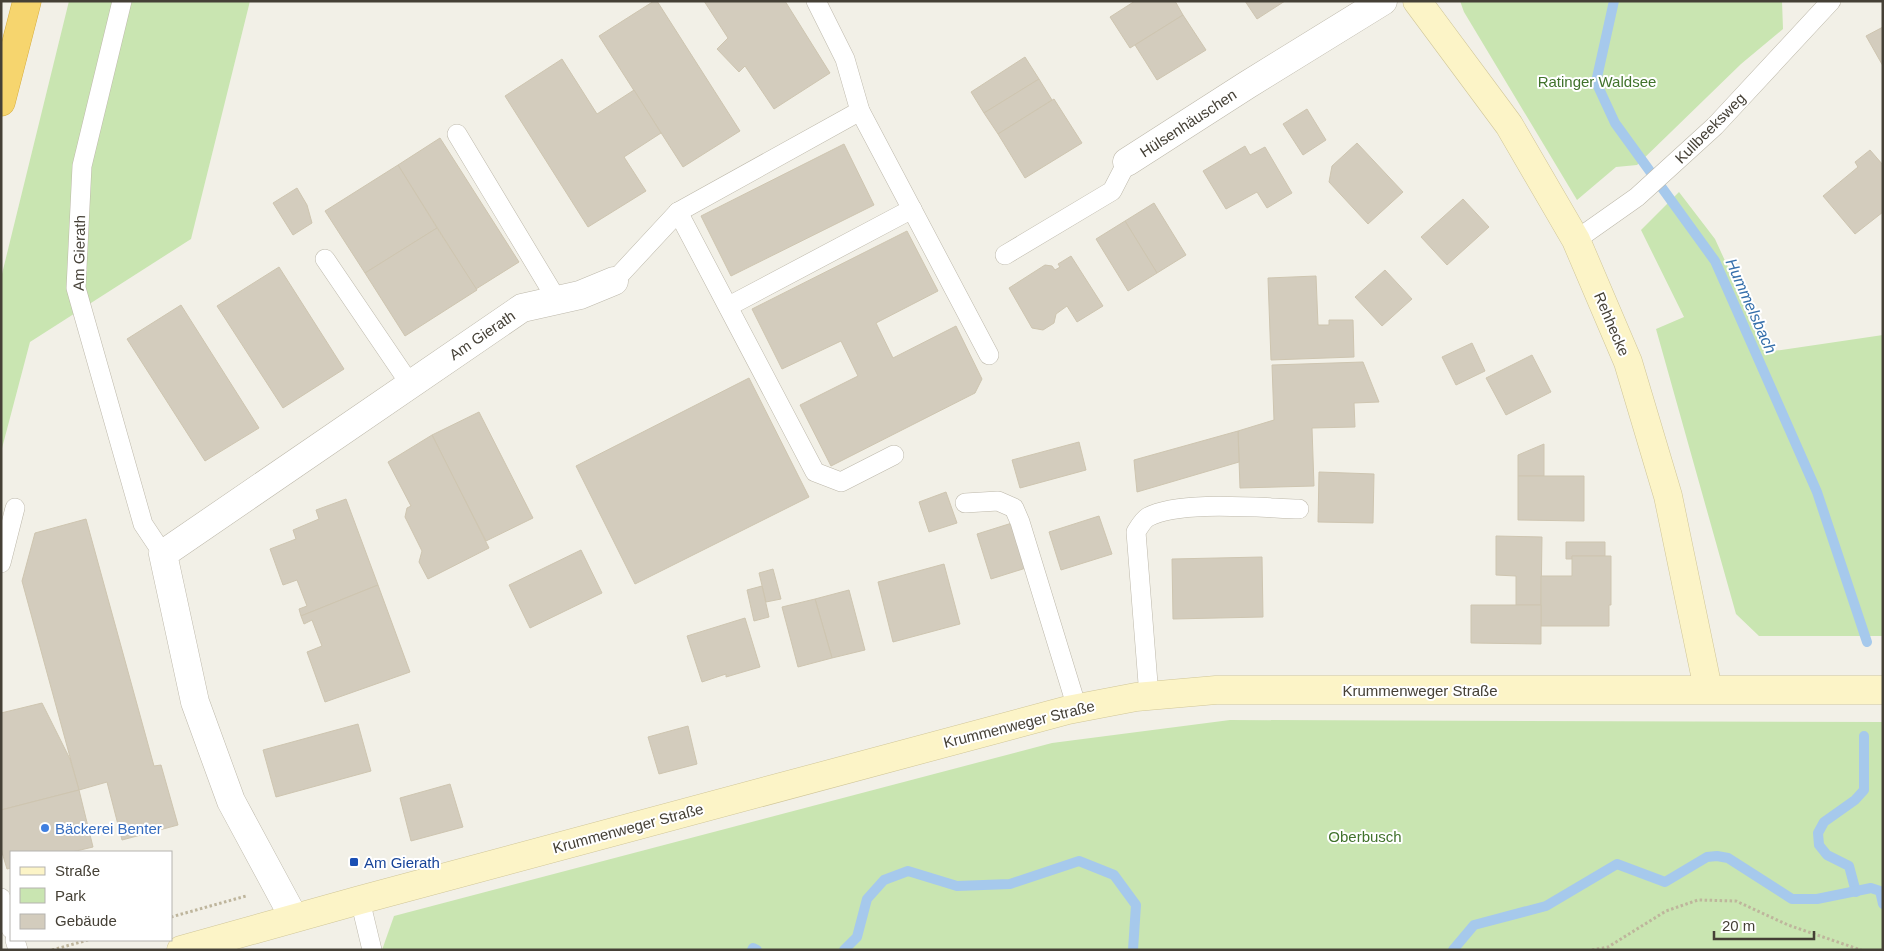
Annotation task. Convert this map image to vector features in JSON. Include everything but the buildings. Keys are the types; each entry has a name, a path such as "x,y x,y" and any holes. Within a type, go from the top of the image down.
{"highway":[{"path":"1,102 27,1"}],"main road":[{"name":"Rehhecke","path":"1417,1 1509,125 1576,240 1628,362 1668,496 1708,689"},
{"name":"Krummenweger Straße","path":"181,950 360,900 1077,708 1136,697 1216,690 1883,690"}],"street":[{"name":"Hülsenhäuschen","path":"1127,162 1383,1"},
{"name":"Am Gierath","path":"294,918 231,801 198,711 163,554 522,308 580,295 614,282"}],"lane":[{"name":"Am Gierath","path":"122,1 82,166 76,288 143,524 163,554"},
{"path":"816,1 845,60 860,111 989,355"},
{"name":"Kullbeeksweg","path":"1576,240 1637,197 1715,126 1831,1"},
{"name":"Am Gierath","path":"614,282 678,212 860,111"},
{"path":"457,134 557,300"},
{"name":"Hülsenhäuschen","path":"1005,255 1112,191 1127,162"},
{"path":"728,306 912,209"},
{"path":"678,212 815,472 841,482 894,455"},
{"path":"325,259 410,384"},
{"path":"965,503 998,501 1014,508 1020,522 1077,708"},
{"path":"1149,696 1136,532 1146,518 1162,511 1198,507 1298,509"},
{"path":"1,564 15,508"},
{"path":"1,898 10,926"},
{"path":"360,900 372,950"}],"path":[{"path":"1592,950 1608,947 1666,911 1698,900 1736,901 1788,925 1861,950"},
{"path":"52,950 84,941"}],"green space":[{"path":"69,1 250,1 191,239 30,342 1,452 1,278"},
{"name":"Ratinger Waldsee","path":"1460,1 1782,1 1783,29 1741,64 1637,165 1616,167 1577,200 1464,12"},
{"path":"1679,192 1715,239 1767,352 1883,335 1883,636 1759,636 1736,614 1656,329 1684,317 1641,230"},
{"name":"Oberbusch","path":"1230,720 1883,722 1883,950 382,950 394,916 1052,743"}],"waterway":[{"name":"Hummelsbach","path":"1614,1 1596,82 1615,123 1715,261 1817,492 1867,642"},
{"name":"Hummelsbach","path":"1856,892 1849,866 1827,855 1819,845 1818,833 1824,822 1855,800 1864,790 1864,736"},
{"path":"1453,950 1474,925 1546,906 1617,864 1665,882 1707,857 1717,856 1728,858 1792,899 1817,899 1871,888 1880,891 1883,904"},
{"path":"844,950 857,937 867,899 884,880 908,871 957,886 1010,884 1079,861 1114,875 1136,905 1133,950"},
{"path":"752,950 753,948 757,950"}],"place":[{"name":"Bäckerei Benter","path":"45,828"},
{"name":"Am Gierath","path":"354,862"}]}
